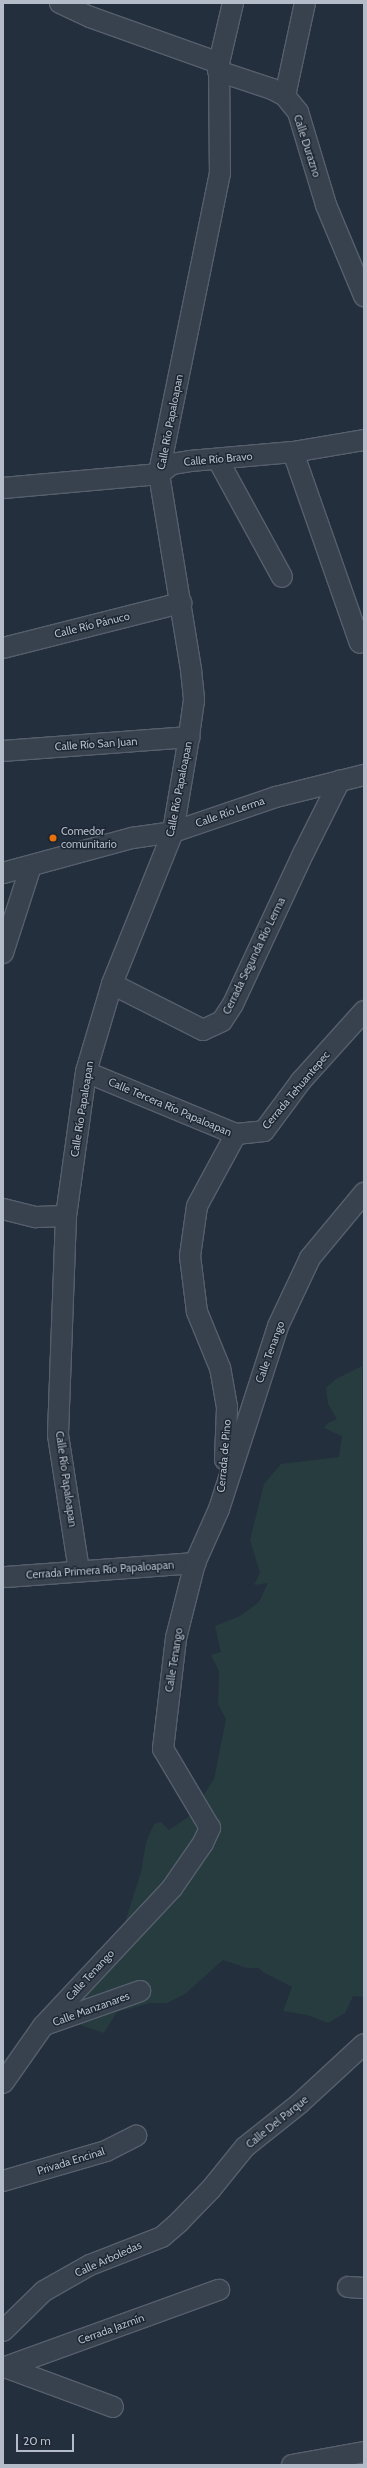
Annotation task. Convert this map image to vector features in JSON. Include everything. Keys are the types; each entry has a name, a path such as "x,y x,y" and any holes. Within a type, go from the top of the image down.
{"street":[{"name":"Calle Río Papaloapan","path":"79,1570 58,1435 66,1216 86,1072 112,984 173,832 189,737 194,700 192,670 159,474 220,173 219,67 233,3"},
{"path":"285,96 305,3"},
{"name":"Calle Durazno","path":"64,4 92,10 219,67 272,88 285,96 298,112 326,205 364,296"},
{"name":"Calle Río Bravo","path":"3,488 159,474 172,464 292,452 364,440"},
{"path":"292,452 360,643"},
{"path":"218,460 282,577"},
{"name":"Calle Río Pánuco","path":"3,648 180,603"},
{"name":"Calle Río San Juan","path":"3,751 189,737"},
{"name":"Calle Río Lerma","path":"3,873 132,838 173,832 276,797 364,775"},
{"name":"Cerrada Segunda Río Lerma","path":"112,984 203,1030 222,1021 233,1004 304,852 340,780"},
{"path":"3,953 31,866"},
{"name":"Cerrada Tehuantepec","path":"236,1134 264,1131 301,1081 364,1011"},
{"name":"Calle Tercera Río Papaloapan","path":"86,1072 236,1134 197,1206 190,1256 197,1312"},
{"name":"Calle Tenango","path":"3,2083 43,2026 172,1888 203,1843 210,1828 163,1749 176,1638 196,1563 219,1509 278,1326 310,1258 364,1193"},
{"path":"3,1208 36,1217 66,1216"},
{"name":"Cerrada de Pino","path":"197,1312 220,1368 227,1407 228,1435 219,1509"},
{"name":"Cerrada Primera Río Papaloapan","path":"5,1577 79,1570 196,1563"},
{"name":"Calle Manzanares","path":"43,2026 140,1991"},
{"name":"Calle Del Parque","path":"179,2222 211,2189 245,2147 299,2104 364,2044"},
{"name":"Privada Encinal","path":"3,2181 106,2151 136,2136"},
{"name":"Calle Arboledas","path":"3,2330 44,2291 90,2265 162,2237 179,2222"},
{"name":"Cerrada Jazmín","path":"4,2367 219,2290"},
{"path":"4,2367 113,2407"},
{"path":"292,2465 364,2452"}],"green space":[{"path":"362,1366 364,1997 353,1996 345,2013 328,2023 307,2015 283,2011 292,1987 263,1972 259,1968 247,1968 223,1960 185,1994 167,2003 150,2003 117,2012 104,2033 68,2021 96,1951 111,1942 111,1937 122,1932 141,1872 146,1842 154,1824 161,1822 169,1830 191,1815 214,1779 226,1719 218,1704 219,1671 211,1655 221,1652 215,1626 240,1616 259,1602 268,1583 254,1585 260,1573 250,1540 264,1484 281,1464 339,1457 342,1436 324,1428 328,1423 337,1419 328,1404 326,1388 336,1379"}],"place":[{"name":"Comedor comunitario","path":"53,838"}]}
